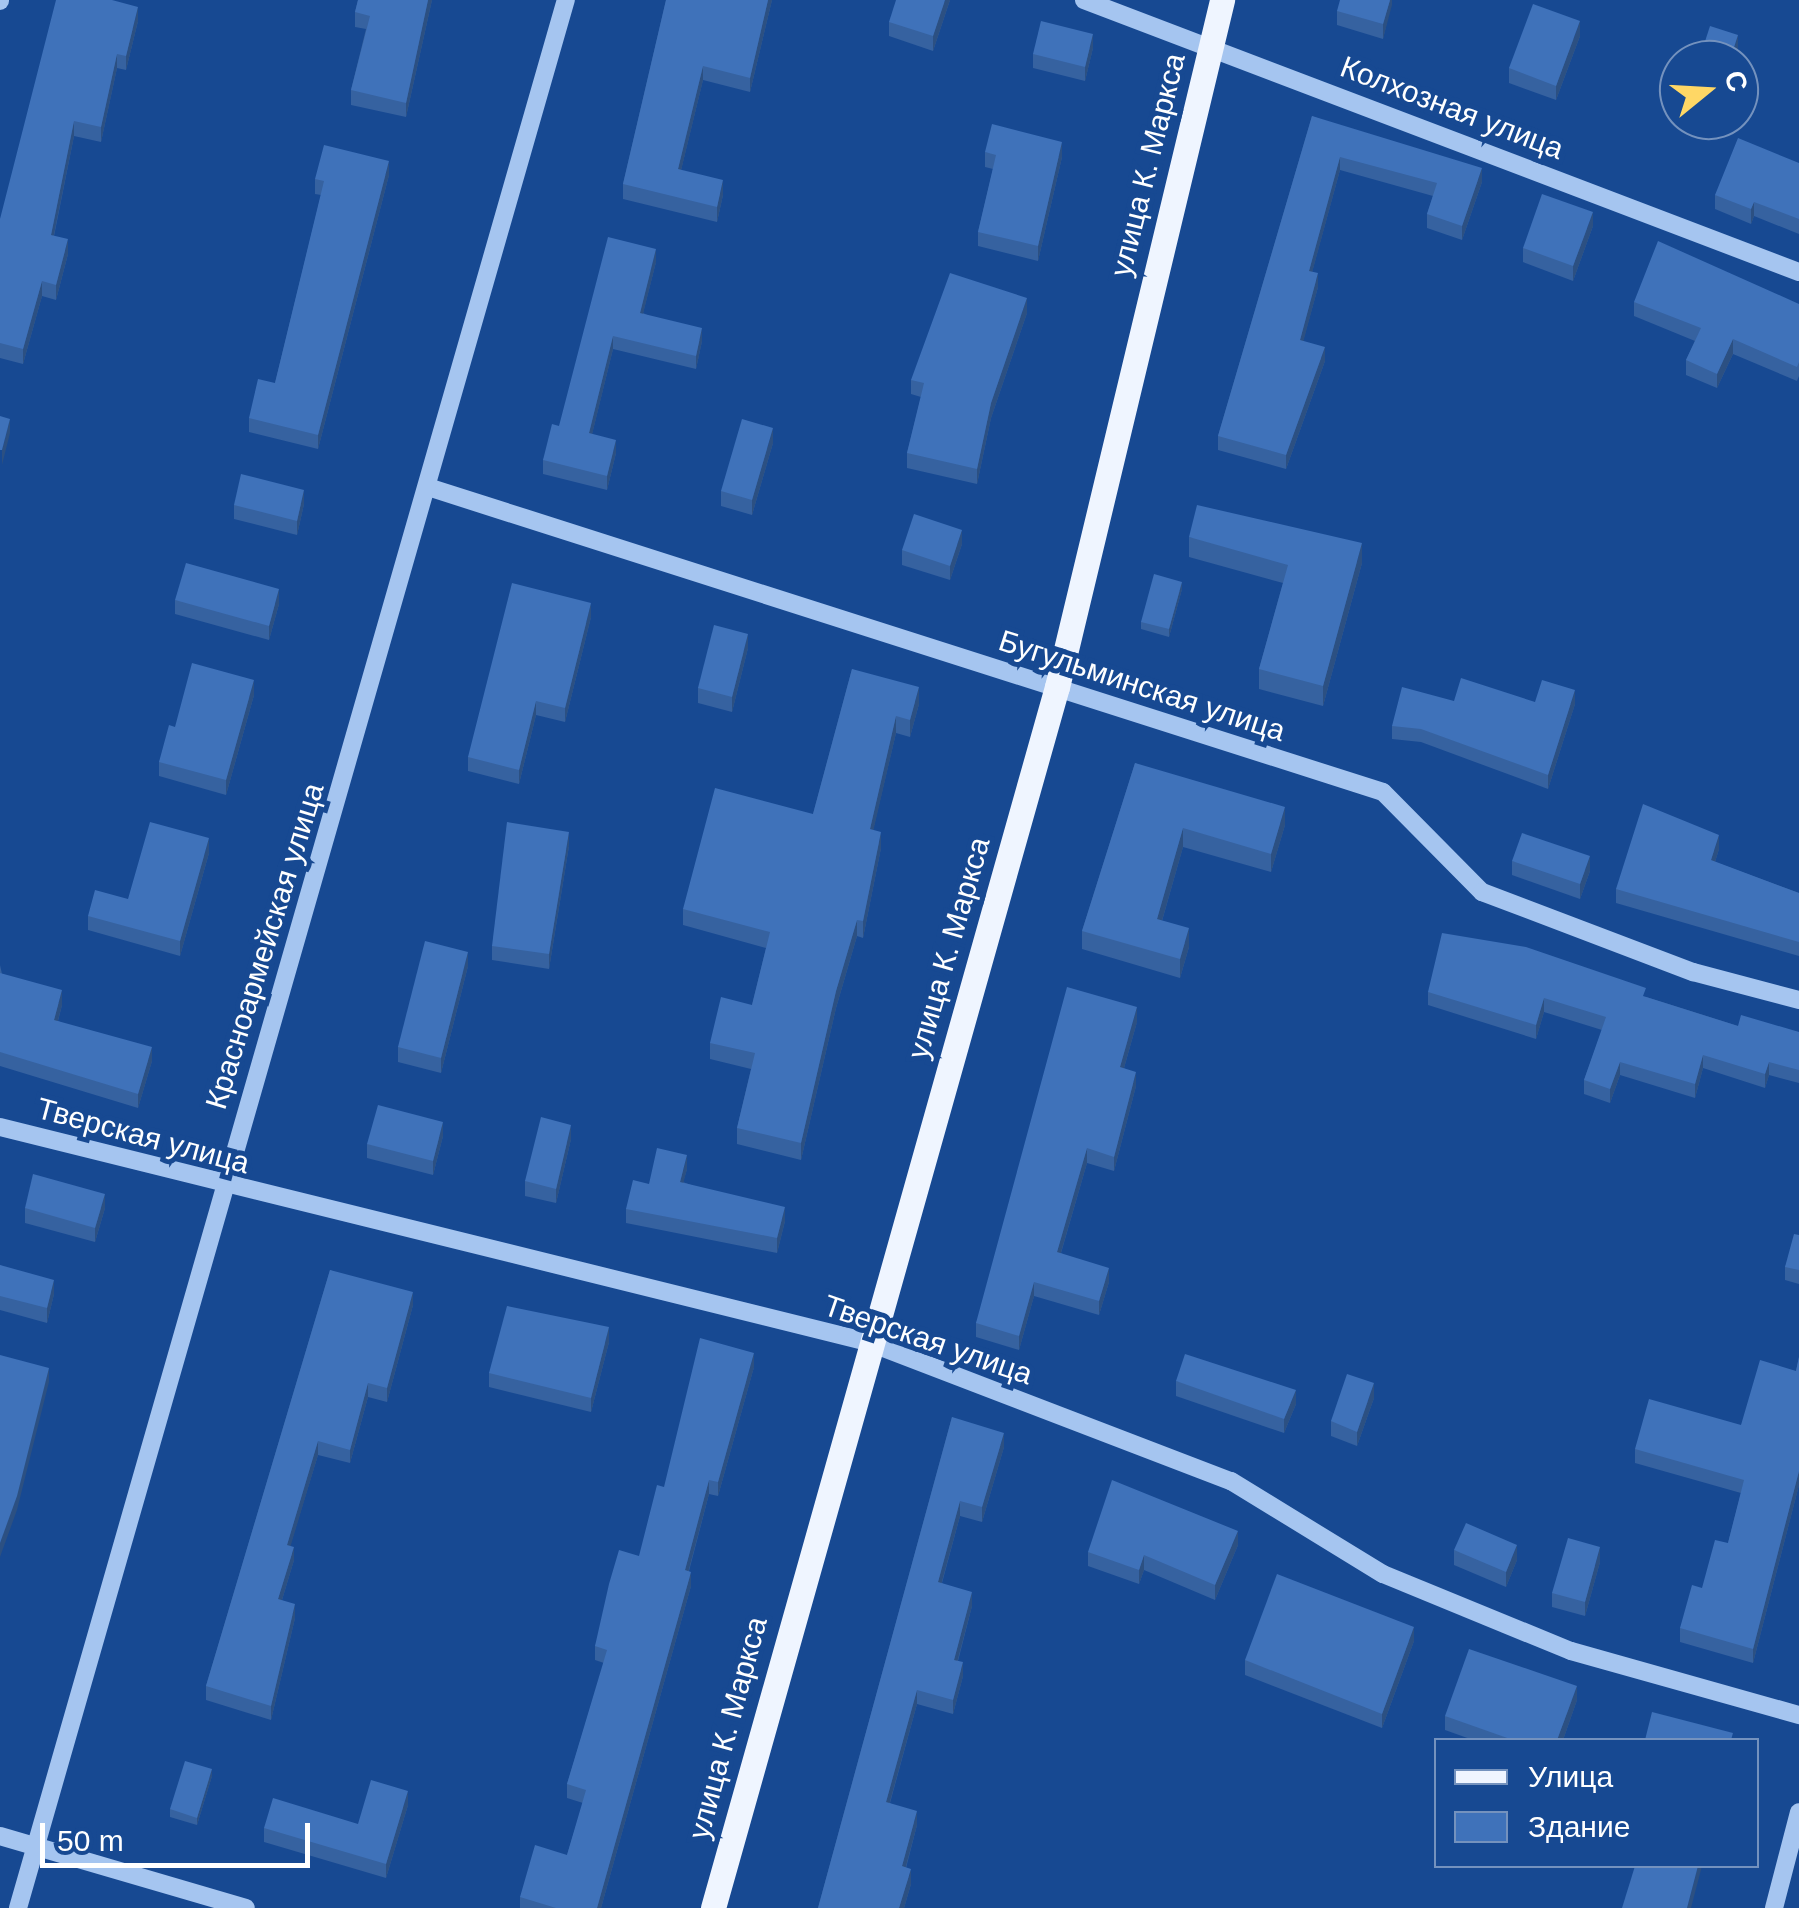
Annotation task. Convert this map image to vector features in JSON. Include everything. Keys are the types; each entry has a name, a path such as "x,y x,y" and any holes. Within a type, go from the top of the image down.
{"main road":[{"name":"улица К. Маркса","path":"713,1908 868,1342 1057,688 1222,0"}],"street":[{"name":"Красноармейская улица","path":"18,1908 222,1187 430,488 566,0"},
{"name":"Колхозная улица","path":"1084,0 1210,43 1799,272"},
{"name":"Бугульминская улица","path":"430,488 1383,792 1482,892 1693,972 1799,1000"},
{"name":"Тверская улица","path":"0,1127 222,1187 462,1237 868,1342 1231,1481 1383,1574 1571,1651 1799,1715"},
{"path":"1774,1908 1799,1812"},
{"path":"0,1836 246,1908"}],"building":[{"path":"56,0 112,0 138,7 126,56 117,54 101,127 74,121 51,235 68,239 56,285 42,281 23,349 0,343 0,219"},
{"path":"358,0 428,0 406,103 351,90 370,16 355,12"},
{"path":"666,0 768,0 750,78 703,66 678,169 723,180 717,207 623,184"},
{"path":"896,0 945,0 933,36 889,22"},
{"path":"1340,0 1390,0 1383,24 1337,11"},
{"path":"1533,4 1580,21 1556,86 1509,68"},
{"path":"1041,21 1093,34 1085,67 1033,54"},
{"path":"1710,26 1738,35 1736,40 1705,40"},
{"path":"1312,116 1482,168 1462,226 1427,214 1437,183 1340,157 1309,271 1318,273 1300,340 1325,347 1286,455 1218,436"},
{"path":"992,124 1062,142 1038,246 978,232 996,155 985,152"},
{"path":"1737,140 1799,163 1799,219 1754,202 1751,209 1715,195"},
{"path":"324,145 389,161 318,435 249,418 258,379 275,383 324,181 315,179"},
{"path":"1542,194 1593,212 1573,266 1523,248"},
{"path":"608,237 656,249 640,313 702,328 696,356 613,336 589,433 616,440 607,476 543,460 552,424 559,426"},
{"path":"1658,241 1799,304 1797,367 1733,339 1717,374 1686,360 1701,328 1634,302"},
{"path":"950,273 1027,298 991,403 977,469 907,453 924,383 911,380"},
{"path":"0,416 10,419 2,450 0,450"},
{"path":"742,419 773,428 752,500 721,491"},
{"path":"241,474 304,490 297,521 234,505"},
{"path":"1197,505 1362,543 1323,686 1259,669 1288,565 1189,537"},
{"path":"914,514 962,530 950,566 902,550"},
{"path":"186,563 279,589 269,626 175,600"},
{"path":"1154,574 1182,582 1169,629 1141,622"},
{"path":"512,583 591,603 565,708 536,701 519,770 468,757"},
{"path":"714,625 748,634 732,697 698,688"},
{"path":"192,663 254,680 226,780 159,762 169,725 175,727"},
{"path":"852,669 919,687 910,720 896,716 870,829 881,832 863,921 857,920 836,991 801,1143 737,1128 755,1053 710,1043 721,997 752,1005 770,932 683,909 715,788 813,814"},
{"path":"1461,678 1535,702 1542,680 1575,690 1548,775 1421,729 1392,726 1402,687 1454,701"},
{"path":"1135,763 1285,807 1271,854 1183,828 1157,919 1189,928 1180,959 1082,931"},
{"path":"1643,804 1719,835 1711,860 1799,893 1799,942 1616,889"},
{"path":"150,822 209,838 180,941 88,916 95,890 128,899"},
{"path":"507,822 569,832 549,954 492,946"},
{"path":"1522,833 1590,856 1580,884 1512,861"},
{"path":"1442,933 1526,947 1646,988 1643,996 1738,1026 1741,1015 1799,1032 1799,1070 1769,1062 1765,1074 1703,1055 1695,1084 1620,1062 1610,1089 1584,1080 1606,1017 1544,998 1536,1025 1428,992"},
{"path":"425,941 468,952 441,1058 398,1047"},
{"path":"0,973 62,990 54,1020 152,1047 138,1094 0,1052"},
{"path":"1067,987 1137,1007 1120,1067 1136,1072 1114,1157 1087,1148 1057,1252 1109,1268 1099,1301 1034,1282 1019,1336 976,1323"},
{"path":"378,1105 443,1122 433,1161 367,1144"},
{"path":"541,1117 571,1125 556,1189 525,1181"},
{"path":"657,1148 687,1155 680,1182 785,1207 777,1238 626,1209 633,1180 649,1184"},
{"path":"33,1174 105,1194 95,1228 25,1208"},
{"path":"1794,1234 1799,1235 1799,1270 1785,1267"},
{"path":"0,1265 54,1280 47,1308 0,1296"},
{"path":"330,1270 413,1292 387,1388 368,1383 350,1450 318,1441 287,1545 294,1547 278,1599 295,1604 271,1706 206,1686"},
{"path":"507,1306 609,1327 591,1398 489,1373"},
{"path":"700,1338 754,1353 718,1482 709,1480 685,1570 691,1572 597,1908 556,1908 520,1897 535,1845 567,1855 586,1790 567,1784 607,1650 595,1646 609,1584 619,1550 639,1556 657,1485 664,1487"},
{"path":"1185,1354 1296,1390 1284,1419 1176,1381"},
{"path":"0,1355 49,1368 17,1496 0,1543"},
{"path":"1799,1357 1799,1471 1753,1649 1680,1628 1692,1585 1702,1588 1715,1540 1728,1543 1744,1480 1635,1449 1649,1399 1741,1425 1760,1360 1796,1371"},
{"path":"1347,1374 1374,1383 1357,1432 1331,1421"},
{"path":"952,1417 1004,1433 982,1507 960,1501 938,1582 972,1592 954,1660 963,1662 953,1700 917,1690 886,1802 917,1811 902,1866 911,1869 899,1908 818,1908"},
{"path":"1112,1480 1238,1531 1215,1585 1144,1555 1139,1570 1088,1552"},
{"path":"1466,1523 1517,1545 1506,1572 1454,1550"},
{"path":"1568,1538 1600,1547 1585,1602 1552,1593"},
{"path":"1277,1574 1414,1627 1382,1714 1245,1660"},
{"path":"1469,1649 1577,1686 1558,1738 1507,1738 1445,1716"},
{"path":"1652,1712 1733,1733 1732,1738 1646,1738"},
{"path":"185,1761 212,1769 197,1818 170,1809"},
{"path":"371,1780 408,1791 386,1864 264,1828 273,1798 358,1824"},
{"path":"1634,1868 1697,1868 1687,1908 1622,1908"}]}
